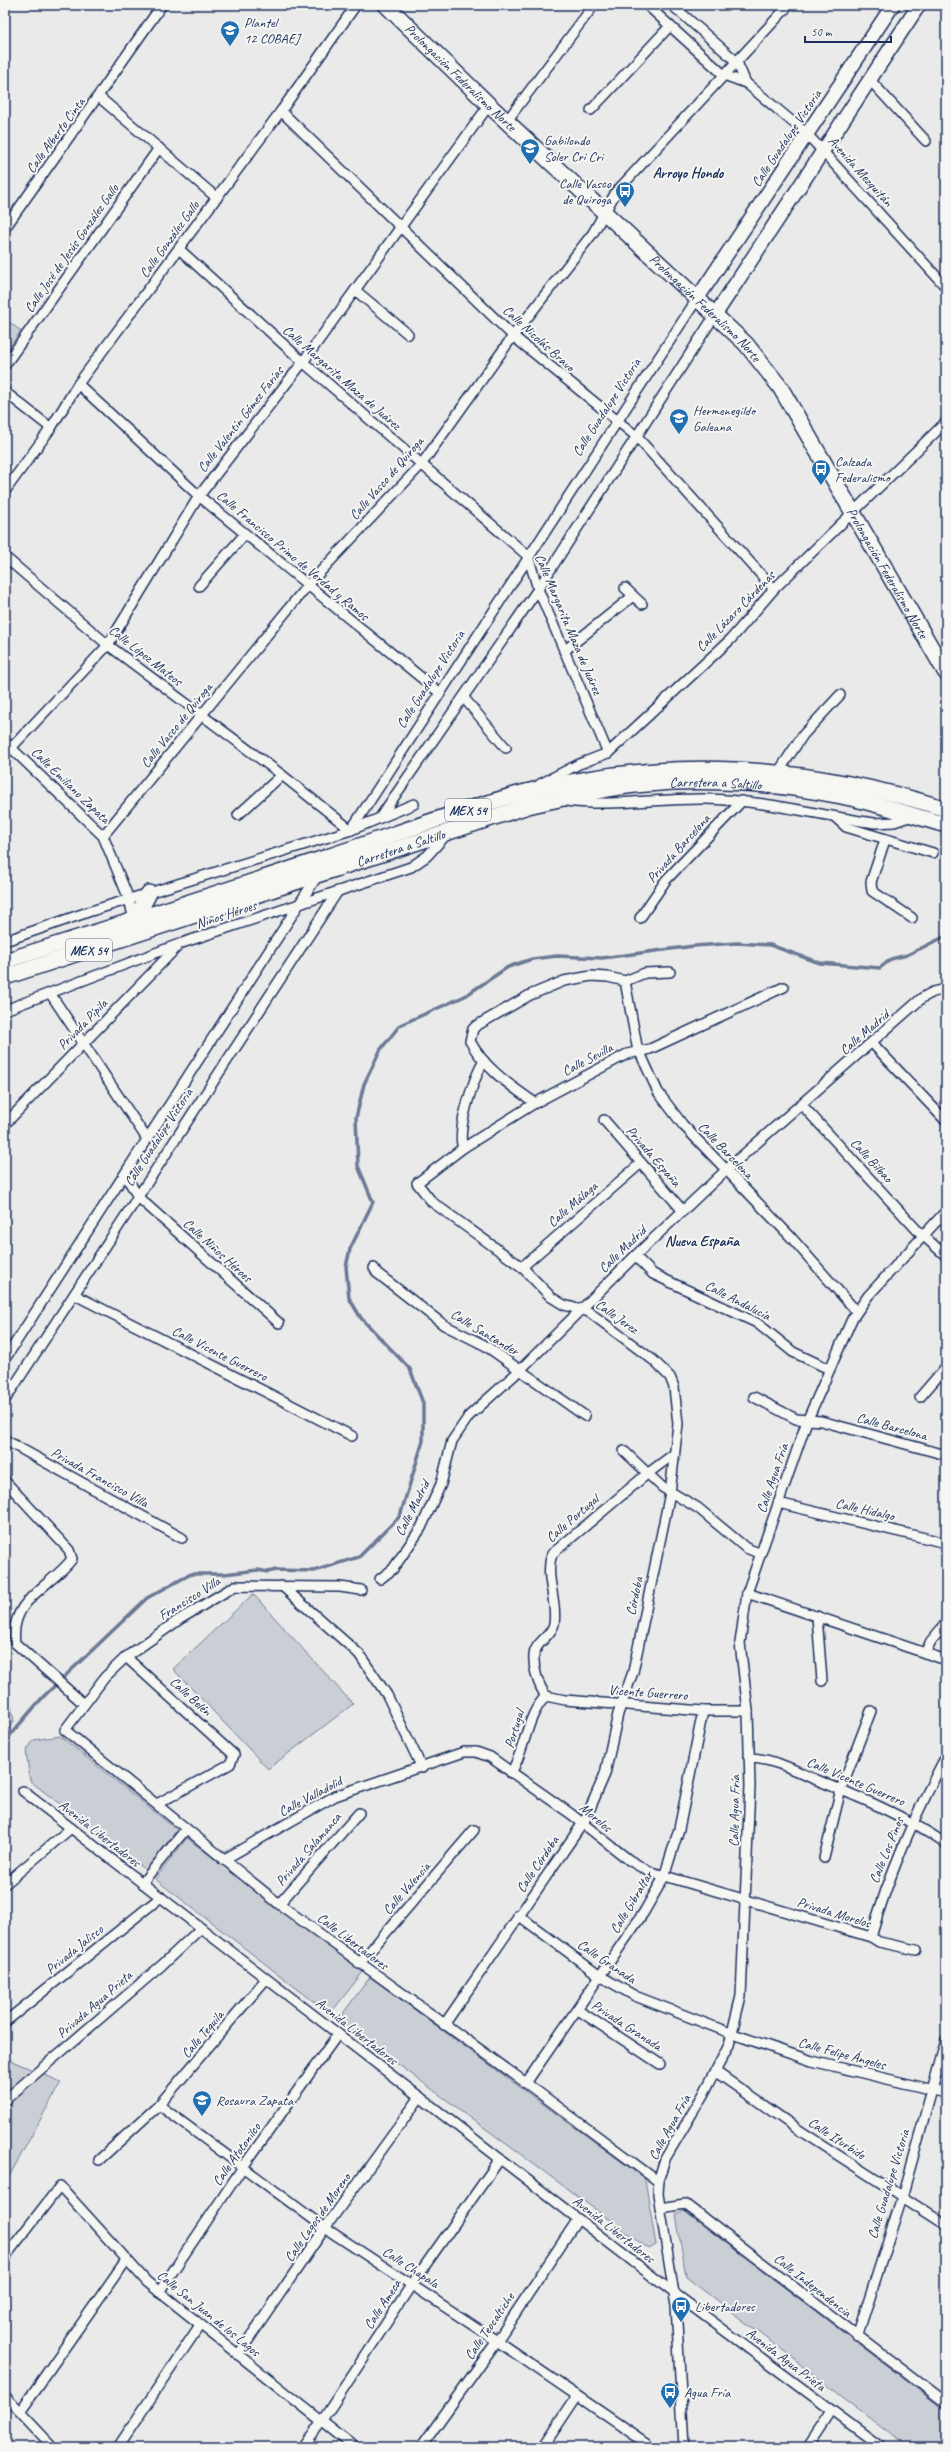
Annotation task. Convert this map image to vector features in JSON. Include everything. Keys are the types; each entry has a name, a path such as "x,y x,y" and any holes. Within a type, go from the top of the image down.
{"main road":[{"name":"Prolongación Federalismo Norte","path":"386,5 506,122 746,344 780,387 942,657 946,673"},
{"path":"716,315 919,5"},
{"name":"Calle Guadalupe Victoria","path":"697,299 807,134 889,6"},
{"name":"Carretera a Saltillo","path":"5,961 525,792 601,776 646,770 700,768 779,771 879,789 946,809"},
{"name":"Carretera a Saltillo","path":"5,978 528,806 604,789 648,783 703,782 769,786 840,796 946,825"},
{"path":"135,920 149,893"}],"street":[{"name":"Calle Alberto Cinta","path":"5,228 99,97 162,5"},
{"name":"Calle González Gallo","path":"5,491 51,428 78,384 180,249 356,5"},
{"path":"506,122 594,5"},
{"name":"Avenida Mezquitán","path":"647,5 724,75 746,83 824,150 946,288"},
{"name":"Avenida Mezquitán","path":"672,5 737,62 746,83"},
{"name":"Calle Vasco de Quiroga","path":"104,836 307,586 421,464 513,336 593,233 616,192 789,5"},
{"path":"591,110 670,26"},
{"path":"870,80 926,141"},
{"path":"99,97 217,198"},
{"name":"Calle Valentín Gómez Farías","path":"8,744 108,644 200,496 303,362 489,105"},
{"name":"Calle Nicolás Bravo","path":"281,111 513,336 636,436 774,589"},
{"name":"Calle José de Jesús González Gallo","path":"5,364 159,148"},
{"name":"Calle Margarita Maza de Juárez","path":"180,249 303,362 528,556 538,589 608,753"},
{"path":"354,290 408,334"},
{"name":"Calle Guadalupe Victoria","path":"350,830 616,420 697,299"},
{"path":"381,816 538,589 716,315"},
{"name":"Calle Francisco Primo de Verdad y Ramos","path":"78,384 200,496 307,586 440,693"},
{"path":"5,392 51,428"},
{"name":"Calle Lázaro Cárdenas","path":"525,792 579,764 608,753 731,639 774,589 946,422"},
{"path":"199,586 245,534"},
{"name":"Calle López Mateos","path":"5,557 108,644 282,775 350,830"},
{"path":"625,588 642,604"},
{"path":"564,651 633,596"},
{"path":"779,771 803,735 840,695"},
{"path":"464,698 506,748"},
{"name":"Calle Emiliano Zapata","path":"8,744 104,836 129,899 135,920"},
{"path":"238,815 282,775"},
{"path":"557,800 587,804 704,799 742,800 836,818 874,823 894,822 912,816"},
{"name":"Privada Barcelona","path":"640,918 666,880 742,800"},
{"path":"5,941 129,899 350,830 381,816 414,804"},
{"path":"836,818 846,827 885,840 933,853"},
{"name":"Niños Héroes","path":"5,1010 180,944 420,863 447,833"},
{"path":"885,840 871,882 872,891 912,918"},
{"name":"Calle Guadalupe Victoria","path":"5,1359 318,875"},
{"name":"Calle Guadalupe Victoria","path":"5,1400 338,891"},
{"name":"Privada Pípila","path":"5,1124 180,944"},
{"path":"535,1103 504,1080 484,1061 470,1041 473,1029 530,995 564,981 591,976 608,976 625,981 646,973 670,972"},
{"name":"Calle Barcelona","path":"625,981 633,1031 640,1052 649,1074 670,1109 856,1311"},
{"name":"Calle Sevilla","path":"417,1183 463,1148 535,1103 627,1054 650,1049 784,987"},
{"name":"Calle Madrid","path":"380,1579 393,1569 421,1528 441,1484 448,1454 457,1430 469,1416 520,1370 634,1256 726,1170 802,1105 922,998 933,992 946,989"},
{"path":"50,993 147,1139"},
{"path":"872,1043 946,1121"},
{"path":"463,1148 461,1139 464,1117 474,1077 484,1061"},
{"name":"Calle Bilbao","path":"802,1105 923,1235 946,1256"},
{"name":"Privada España","path":"604,1120 682,1211"},
{"name":"Calle Málaga","path":"522,1267 641,1163"},
{"name":"Calle Niños Héroes","path":"125,1174 138,1197 278,1323"},
{"name":"Calle Jerez","path":"417,1183 432,1202 522,1267 559,1302 592,1314 641,1351 670,1377 678,1402 670,1493"},
{"name":"Calle Agua Fría","path":"684,2447 674,2293 660,2208 659,2182 667,2154 716,2072 733,2034 741,1996 750,1800 748,1711 740,1643 747,1593 759,1553 807,1421 829,1368 856,1311 946,1211"},
{"name":"Calle Andalucía","path":"634,1256 653,1274 757,1323 793,1352 829,1368"},
{"name":"Calle Santander","path":"374,1268 378,1273 444,1325 486,1346 585,1416"},
{"name":"Calle Vicente Guerrero","path":"75,1295 352,1436"},
{"path":"920,1397 946,1368"},
{"name":"Calle Barcelona","path":"754,1397 796,1419 807,1421 820,1420 946,1455"},
{"name":"Privada Francisco Villa","path":"5,1440 182,1538"},
{"path":"624,1451 647,1474 670,1493 698,1508 746,1548 759,1553"},
{"name":"Calle Portugal","path":"546,1696 537,1678 534,1655 536,1647 554,1625 555,1601 550,1581 552,1554 647,1474 674,1454"},
{"path":"5,1481 68,1550 72,1558 33,1593 18,1618 14,1632 15,1643 27,1656 70,1690 84,1704"},
{"name":"Córdoba","path":"623,1704 633,1672 670,1493"},
{"name":"Calle Hidalgo","path":"778,1503 946,1543"},
{"name":"Francisco Villa","path":"84,1704 106,1677 126,1657 180,1619 235,1586 340,1587 361,1590"},
{"path":"282,1586 359,1654 387,1695 422,1768"},
{"path":"747,1593 946,1660"},
{"path":"817,1616 822,1681"},
{"path":"925,1653 930,1641 946,1623"},
{"name":"Calle Belén","path":"126,1657 232,1752 234,1758 230,1764 157,1804"},
{"name":"Vicente Guerrero","path":"546,1696 565,1700 703,1711 748,1711"},
{"name":"Portugal","path":"511,1773 523,1750 535,1708 546,1696"},
{"name":"Calle Libertadores","path":"84,1704 65,1730 157,1804 186,1830 279,1904 359,1964 526,2083 659,2182"},
{"name":"Calle Córdoba","path":"444,2025 588,1815 605,1774 618,1714 623,1704"},
{"name":"Calle Gibraltar","path":"526,2083 578,2010 644,1912 664,1877 678,1829 703,1711"},
{"path":"824,1858 841,1789 871,1711"},
{"name":"Morelos","path":"438,1762 464,1752 476,1752 490,1757 629,1860 664,1877 745,1900"},
{"name":"Calle Los Pinos","path":"871,1937 888,1880 912,1821 946,1756"},
{"name":"Calle Vicente Guerrero","path":"749,1758 770,1761 841,1789 912,1821 946,1844"},
{"name":"Calle Valladolid","path":"223,1860 335,1796 438,1762"},
{"name":"Avenida Libertadores","path":"23,1792 145,1881 160,1897 674,2293"},
{"name":"Privada Salamanca","path":"279,1904 359,1813"},
{"path":"5,1884 71,1828"},
{"path":"145,1881 186,1830"},
{"name":"Calle Valencia","path":"359,1964 474,1830"},
{"name":"Privada Jalisco","path":"5,2022 160,1897"},
{"name":"Privada Morelos","path":"745,1900 871,1937 880,1942 916,1950"},
{"name":"Calle Granada","path":"518,1915 600,1976 635,1996 733,2034"},
{"name":"Privada Agua Prieta","path":"5,2100 162,1965 201,1928"},
{"name":"Calle Tequila","path":"99,2160 158,2105 266,1979"},
{"name":"Privada Granada","path":"578,2010 660,2064"},
{"name":"Calle Atotonilco","path":"159,2292 243,2167 338,2034"},
{"name":"Calle Felipe Ángeles","path":"733,2034 839,2068 946,2093"},
{"name":"Calle Guadalupe Victoria","path":"857,2337 902,2197 946,2040"},
{"name":"Calle Iturbide","path":"716,2072 799,2130 946,2225"},
{"name":"Calle Lagos de Moreno","path":"238,2355 325,2228 420,2097"},
{"name":"Calle Chapala","path":"158,2105 325,2228 412,2284 652,2447"},
{"name":"Calle Ameca","path":"303,2447 322,2422 412,2284 500,2159"},
{"name":"Calle San Juan de los Lagos","path":"5,2257 60,2186 126,2260 159,2292 354,2447"},
{"name":"Calle Independencia","path":"660,2208 685,2204 857,2337 946,2403"},
{"name":"Calle Teocaltiche","path":"421,2447 497,2341 578,2219"},
{"path":"20,2410 126,2260"},
{"name":"Avenida Agua Prieta","path":"674,2293 881,2447"},
{"path":"118,2447 200,2325"},
{"path":"5,2396 20,2410 53,2447"},
{"path":"543,2447 578,2396"},
{"path":"808,2447 832,2411"}],"shaded area":[{"path":"5,319 21,331 5,353"},
{"path":"253,1594 353,1704 268,1769 173,1669"},
{"path":"5,1691 9,1694 14,1722 5,1733"},
{"path":"60,1736 177,1830 146,1870 30,1781 26,1751 34,1740"},
{"path":"187,1838 363,1972 330,2014 155,1879"},
{"path":"370,1977 645,2179 656,2245 649,2249 338,2020"},
{"path":"5,2058 61,2082 5,2184"},
{"path":"684,2211 946,2411 946,2447 908,2447 686,2277 676,2215"}],"waterway":[{"path":"5,1741 43,1697 147,1598 191,1574 224,1574 258,1570 268,1572 276,1570 314,1571 359,1557 400,1516 423,1441 423,1403 410,1369 361,1318 349,1298 346,1267 350,1249 373,1202 358,1166 356,1118 364,1084 381,1049 400,1025 465,996 508,967 532,959 557,956 602,958 694,946 737,943 770,945 820,963 880,968 891,959 907,955 946,936"}],"place":[{"name":"Plantel 12 COBAEJ","path":"230,47"},
{"name":"Gabilondo Soler Cri Cri","path":"530,165"},
{"name":"Calle Vasco de Quiroga","path":"625,208"},
{"name":"Hermenegildo Galeana","path":"679,435"},
{"name":"Calzada Federalismo","path":"821,486"},
{"name":"Rosaura Zapata","path":"202,2117"},
{"name":"Libertadores","path":"681,2323"},
{"name":"Agua Fría","path":"670,2409"}],"district":[{"name":"Arroyo Hondo","path":"688,173"},
{"name":"Nueva España","path":"702,1241"}]}
